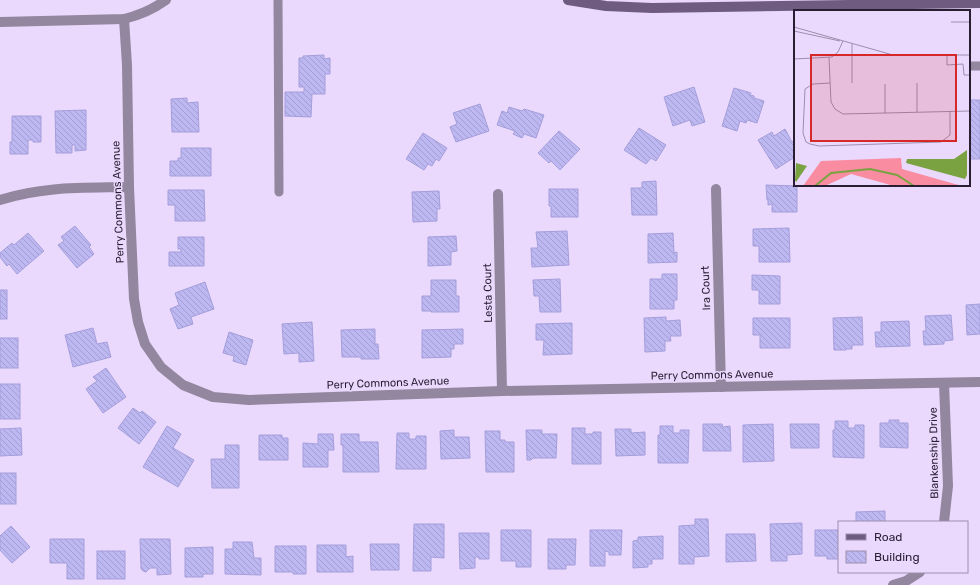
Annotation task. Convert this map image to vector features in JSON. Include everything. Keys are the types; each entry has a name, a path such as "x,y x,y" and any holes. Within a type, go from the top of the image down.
{"main road":[{"path":"568,0 606,6 652,8 920,8 980,3"}],"street":[{"path":"0,22 124,19 140,15 166,0"},
{"name":"Perry Commons Avenue","path":"124,19 134,299 138,322 146,344 161,367 183,385 213,397 249,400 502,391 980,382"},
{"path":"0,200 16,195 48,189 129,187"},
{"name":"Ira Court","path":"716,189 721,387"},
{"name":"Lesta Court","path":"498,194 502,391"},
{"name":"Blankenship Drive","path":"944,383 948,486 944,521"},
{"path":"893,585 906,581 918,573"}],"lane":[{"path":"278,0 279,192"}],"building":[{"path":"324,55 324,59 330,58 330,74 325,74 325,94 312,94 311,117 285,116 285,92 304,92 304,87 299,87 299,58 303,58 303,56"},
{"path":"694,87 705,122 692,126 690,120 673,126 664,97"},
{"path":"734,88 751,93 750,95 754,96 754,98 764,101 757,123 747,120 746,123 740,121 737,131 722,126"},
{"path":"187,98 187,103 198,102 199,132 172,132 171,99"},
{"path":"970,100 980,100 980,159 970,159"},
{"path":"480,104 489,131 456,142 450,127 457,124 453,113"},
{"path":"509,107 522,111 524,109 544,115 536,138 524,134 522,138 513,134 515,131 497,125 502,111 507,113"},
{"path":"86,110 86,150 75,151 75,145 72,145 72,153 56,153 55,111"},
{"path":"12,116 41,116 41,142 33,142 33,140 28,140 28,154 10,154 10,142 12,142"},
{"path":"639,128 666,145 656,161 651,158 646,164 624,150"},
{"path":"785,129 792,142 794,141 794,158 776,169 758,140 772,132 774,136"},
{"path":"559,131 580,149 560,170 551,161 549,163 538,153"},
{"path":"423,133 447,148 439,161 436,159 432,166 428,164 424,170 406,159"},
{"path":"181,148 211,148 211,176 170,176 170,161 178,161 178,158 181,158"},
{"path":"656,181 657,215 632,215 631,188 642,188 642,182"},
{"path":"766,185 797,186 797,212 772,212 772,204 768,205"},
{"path":"549,189 578,189 578,217 551,217 551,206 549,206"},
{"path":"168,190 204,190 205,221 175,221 175,205 168,205"},
{"path":"439,191 440,209 437,209 437,221 413,222 412,192"},
{"path":"75,226 91,245 89,247 94,254 77,268 58,245 64,241 61,237"},
{"path":"789,228 790,262 759,262 759,246 753,246 753,229"},
{"path":"567,231 569,265 532,267 531,248 538,248 536,232"},
{"path":"28,233 44,251 17,274 9,264 7,266 0,257 0,253 12,243 14,245"},
{"path":"673,233 674,253 677,252 677,262 648,263 648,234"},
{"path":"456,236 457,251 451,252 451,265 428,266 428,237"},
{"path":"178,237 204,237 204,266 169,266 169,252 181,252 181,249 178,249"},
{"path":"662,274 677,274 677,300 674,300 674,309 650,309 650,279 662,279"},
{"path":"752,275 780,276 780,304 759,304 759,290 752,290"},
{"path":"560,279 561,312 540,312 539,296 534,296 533,280"},
{"path":"431,280 456,280 456,296 459,296 459,312 422,311 422,296 431,296"},
{"path":"205,282 214,309 191,317 193,324 178,329 170,309 179,305 175,293"},
{"path":"0,290 7,290 7,319 0,319"},
{"path":"980,304 980,334 967,335 966,305"},
{"path":"951,315 953,340 944,341 944,344 924,345 923,331 926,331 925,316"},
{"path":"666,317 666,321 680,320 681,336 670,336 671,341 665,341 665,351 645,352 644,318"},
{"path":"862,317 863,345 852,345 852,349 834,350 833,318"},
{"path":"753,318 790,318 790,348 760,348 760,335 753,335"},
{"path":"909,321 910,346 876,347 875,332 881,332 881,322"},
{"path":"312,322 314,361 299,362 299,353 284,354 282,324"},
{"path":"572,323 572,354 543,355 544,340 536,340 536,324"},
{"path":"93,328 97,344 107,342 111,357 73,367 65,335"},
{"path":"375,329 375,344 378,344 379,359 342,357 341,330"},
{"path":"463,329 463,344 454,344 454,349 451,349 451,357 422,358 422,330"},
{"path":"229,332 253,340 246,365 233,361 234,356 223,353"},
{"path":"0,338 18,338 18,368 0,368"},
{"path":"106,368 126,397 103,413 86,389 97,381 93,377"},
{"path":"0,384 20,384 20,419 0,419"},
{"path":"133,408 140,413 142,411 156,422 139,444 118,428"},
{"path":"889,420 899,420 899,423 908,423 908,448 880,447 880,423 889,423"},
{"path":"835,421 848,421 848,428 855,428 855,425 864,425 864,458 833,457 833,430 835,430"},
{"path":"703,424 722,424 723,427 730,426 731,451 703,451"},
{"path":"773,424 774,461 743,462 743,425"},
{"path":"790,424 819,424 819,448 791,448"},
{"path":"167,426 181,434 173,448 194,460 178,487 143,467"},
{"path":"660,426 673,426 673,433 680,433 680,430 689,430 688,463 658,463 658,435 660,435"},
{"path":"21,428 22,455 0,456 0,429"},
{"path":"572,428 585,428 585,434 601,432 601,464 572,464"},
{"path":"615,429 631,429 631,433 645,432 645,455 616,456"},
{"path":"454,430 454,437 469,437 470,458 441,459 440,431"},
{"path":"526,430 542,430 542,434 557,434 556,458 533,458 531,460 527,460"},
{"path":"485,431 500,431 500,440 505,440 505,442 514,442 514,472 486,472"},
{"path":"397,433 409,433 409,439 416,439 416,436 426,436 426,469 396,469"},
{"path":"318,434 333,434 334,450 328,450 328,467 303,467 303,443 318,444"},
{"path":"341,434 359,434 359,442 378,442 379,472 343,472 343,445 341,445"},
{"path":"259,435 282,435 282,438 288,438 288,460 259,460"},
{"path":"225,445 239,445 239,488 212,488 211,459 225,459"},
{"path":"0,473 16,473 16,504 0,504"},
{"path":"885,511 885,521 856,521 856,512"},
{"path":"695,519 708,519 709,556 694,557 694,564 679,564 679,526 695,525"},
{"path":"802,523 802,554 787,555 787,561 771,561 770,524"},
{"path":"414,524 444,524 444,558 431,557 431,571 413,571"},
{"path":"11,526 30,547 12,563 0,550 0,536"},
{"path":"501,530 531,530 531,567 516,567 516,561 501,561"},
{"path":"590,530 622,530 621,555 609,555 609,552 605,551 605,566 590,566"},
{"path":"815,530 838,530 838,559 827,559 827,556 815,556"},
{"path":"459,533 489,533 489,559 479,559 479,557 475,557 475,568 460,569"},
{"path":"726,534 755,534 756,561 726,562"},
{"path":"663,536 663,559 652,559 652,564 648,564 648,567 633,568 633,541 638,540 638,537"},
{"path":"50,539 84,539 84,579 67,579 67,563 50,563"},
{"path":"140,539 170,539 171,574 157,575 157,568 150,568 146,572 141,569"},
{"path":"548,539 576,539 575,565 566,565 566,569 548,569"},
{"path":"233,542 252,542 254,558 261,558 261,575 225,574 225,549 233,549"},
{"path":"370,544 399,544 399,570 371,570"},
{"path":"317,545 346,545 346,557 353,556 353,572 317,572"},
{"path":"275,546 306,546 306,574 275,572"},
{"path":"213,547 213,574 203,574 203,577 185,577 185,548"},
{"path":"97,551 125,551 125,579 97,579"}]}
